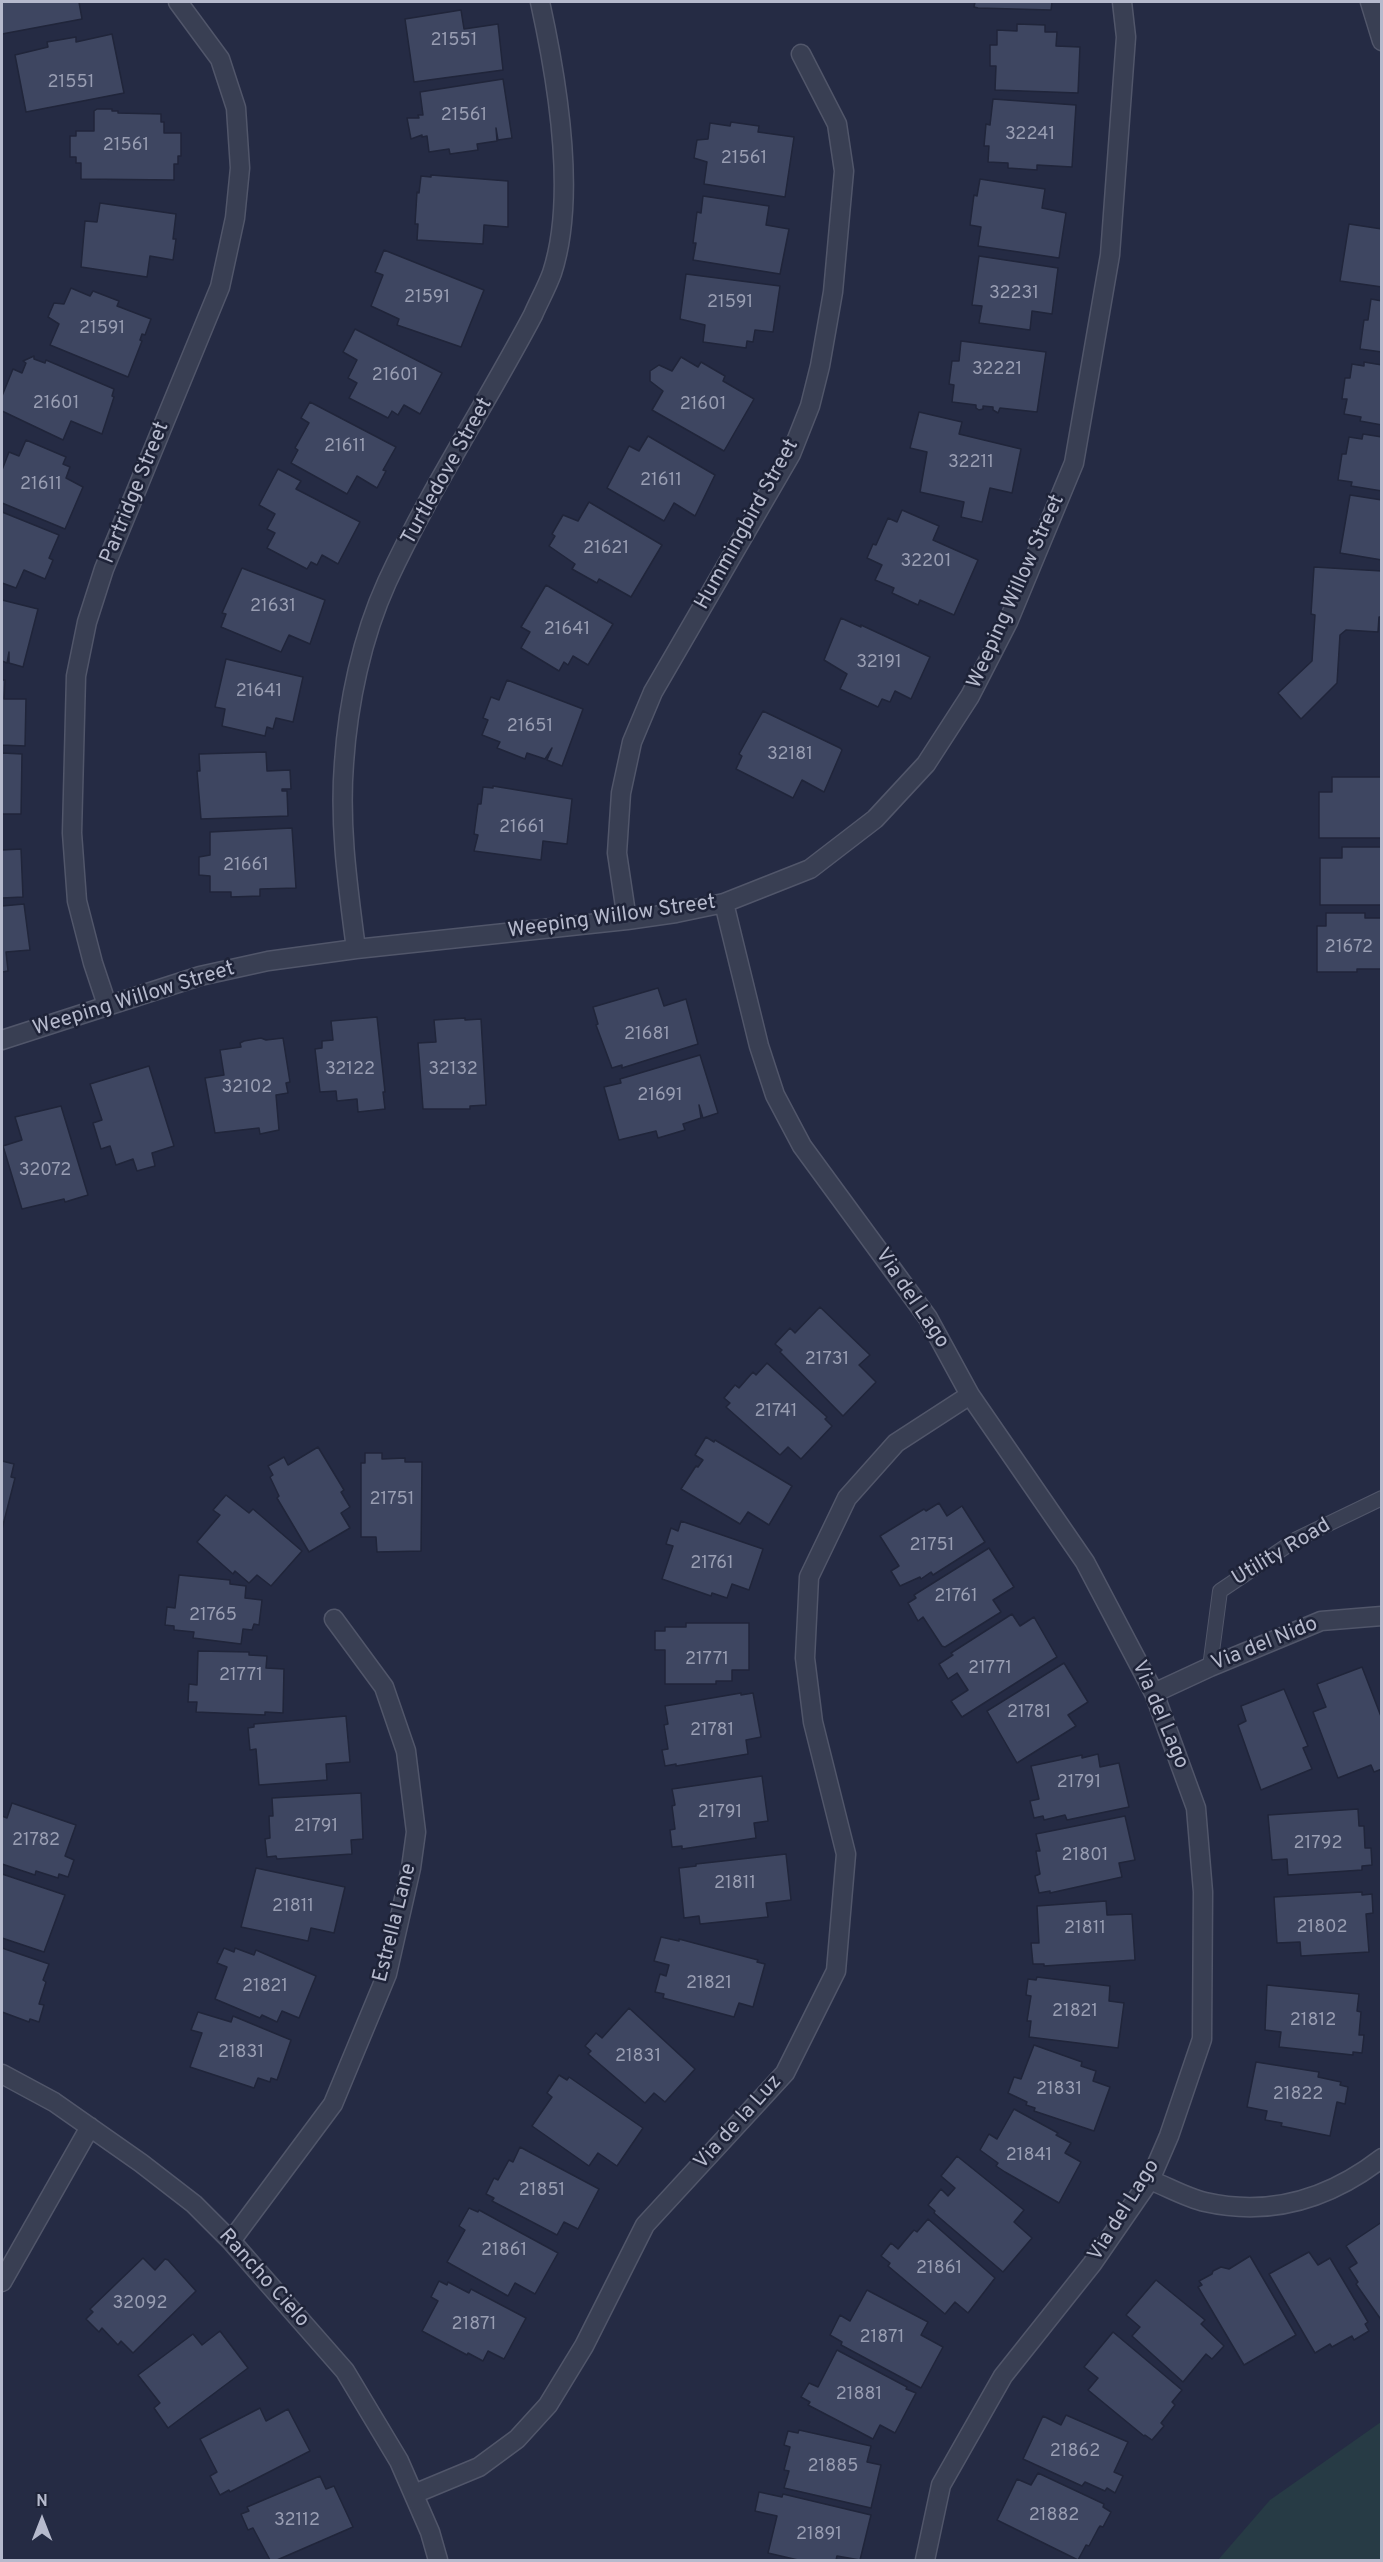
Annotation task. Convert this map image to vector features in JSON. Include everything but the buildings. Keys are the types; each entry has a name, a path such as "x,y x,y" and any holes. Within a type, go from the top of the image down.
{"street":[{"name":"Partridge Street","path":"107,1005 93,963 77,900 72,833 76,675 87,622 104,569 220,287 233,229 240,168 236,108 220,59 178,2"},
{"name":"Turtledove Street","path":"356,949 342,832 344,762 352,698 366,644 387,584 533,315 552,273 558,244 564,180 554,62 540,2"},
{"name":"Weeping Willow Street","path":"2,1040 200,976 268,961 356,949 627,920 724,903 810,869 875,819 926,764 970,696 1008,622 1074,463 1110,255 1126,37 1122,2"},
{"path":"1370,2 1382,41"},
{"name":"Hummingbird Street","path":"627,920 617,853 621,793 632,742 653,692 791,454 810,405 820,366 833,292 844,171 837,124 801,54"},
{"name":"Via del Lago","path":"724,903 759,1046 775,1095 802,1146 928,1318 970,1395 1085,1562 1154,1693 1196,1808 1203,1892 1202,2039 1172,2126 1150,2180 1092,2264 1003,2376 941,2485 924,2560"},
{"name":"Via de la Luz","path":"414,2494 479,2467 517,2439 548,2405 584,2346 645,2225 785,2073 836,1971 846,1854 813,1722 805,1658 809,1576 847,1498 875,1466 896,1443 970,1395"},
{"name":"Via del Nido","path":"1154,1693 1210,1666 1321,1621 1382,1616"},
{"name":"Estrella Lane","path":"231,2241 333,2104 387,1974 411,1868 416,1832 406,1751 384,1687 334,1619"},
{"name":"Rancho Cielo","path":"2,2074 54,2102 90,2127 194,2204 231,2241 345,2371 399,2461 430,2532 438,2560"},
{"path":"2,2282 90,2127"},
{"path":"1150,2180 1204,2202 1250,2209 1307,2199 1341,2185 1382,2158"}],"lane":[{"name":"Utility Road","path":"1210,1666 1220,1591 1297,1539 1382,1498"}],"shaded area":[{"path":"1381,2422 1381,2560 1218,2560 1270,2500"}]}
